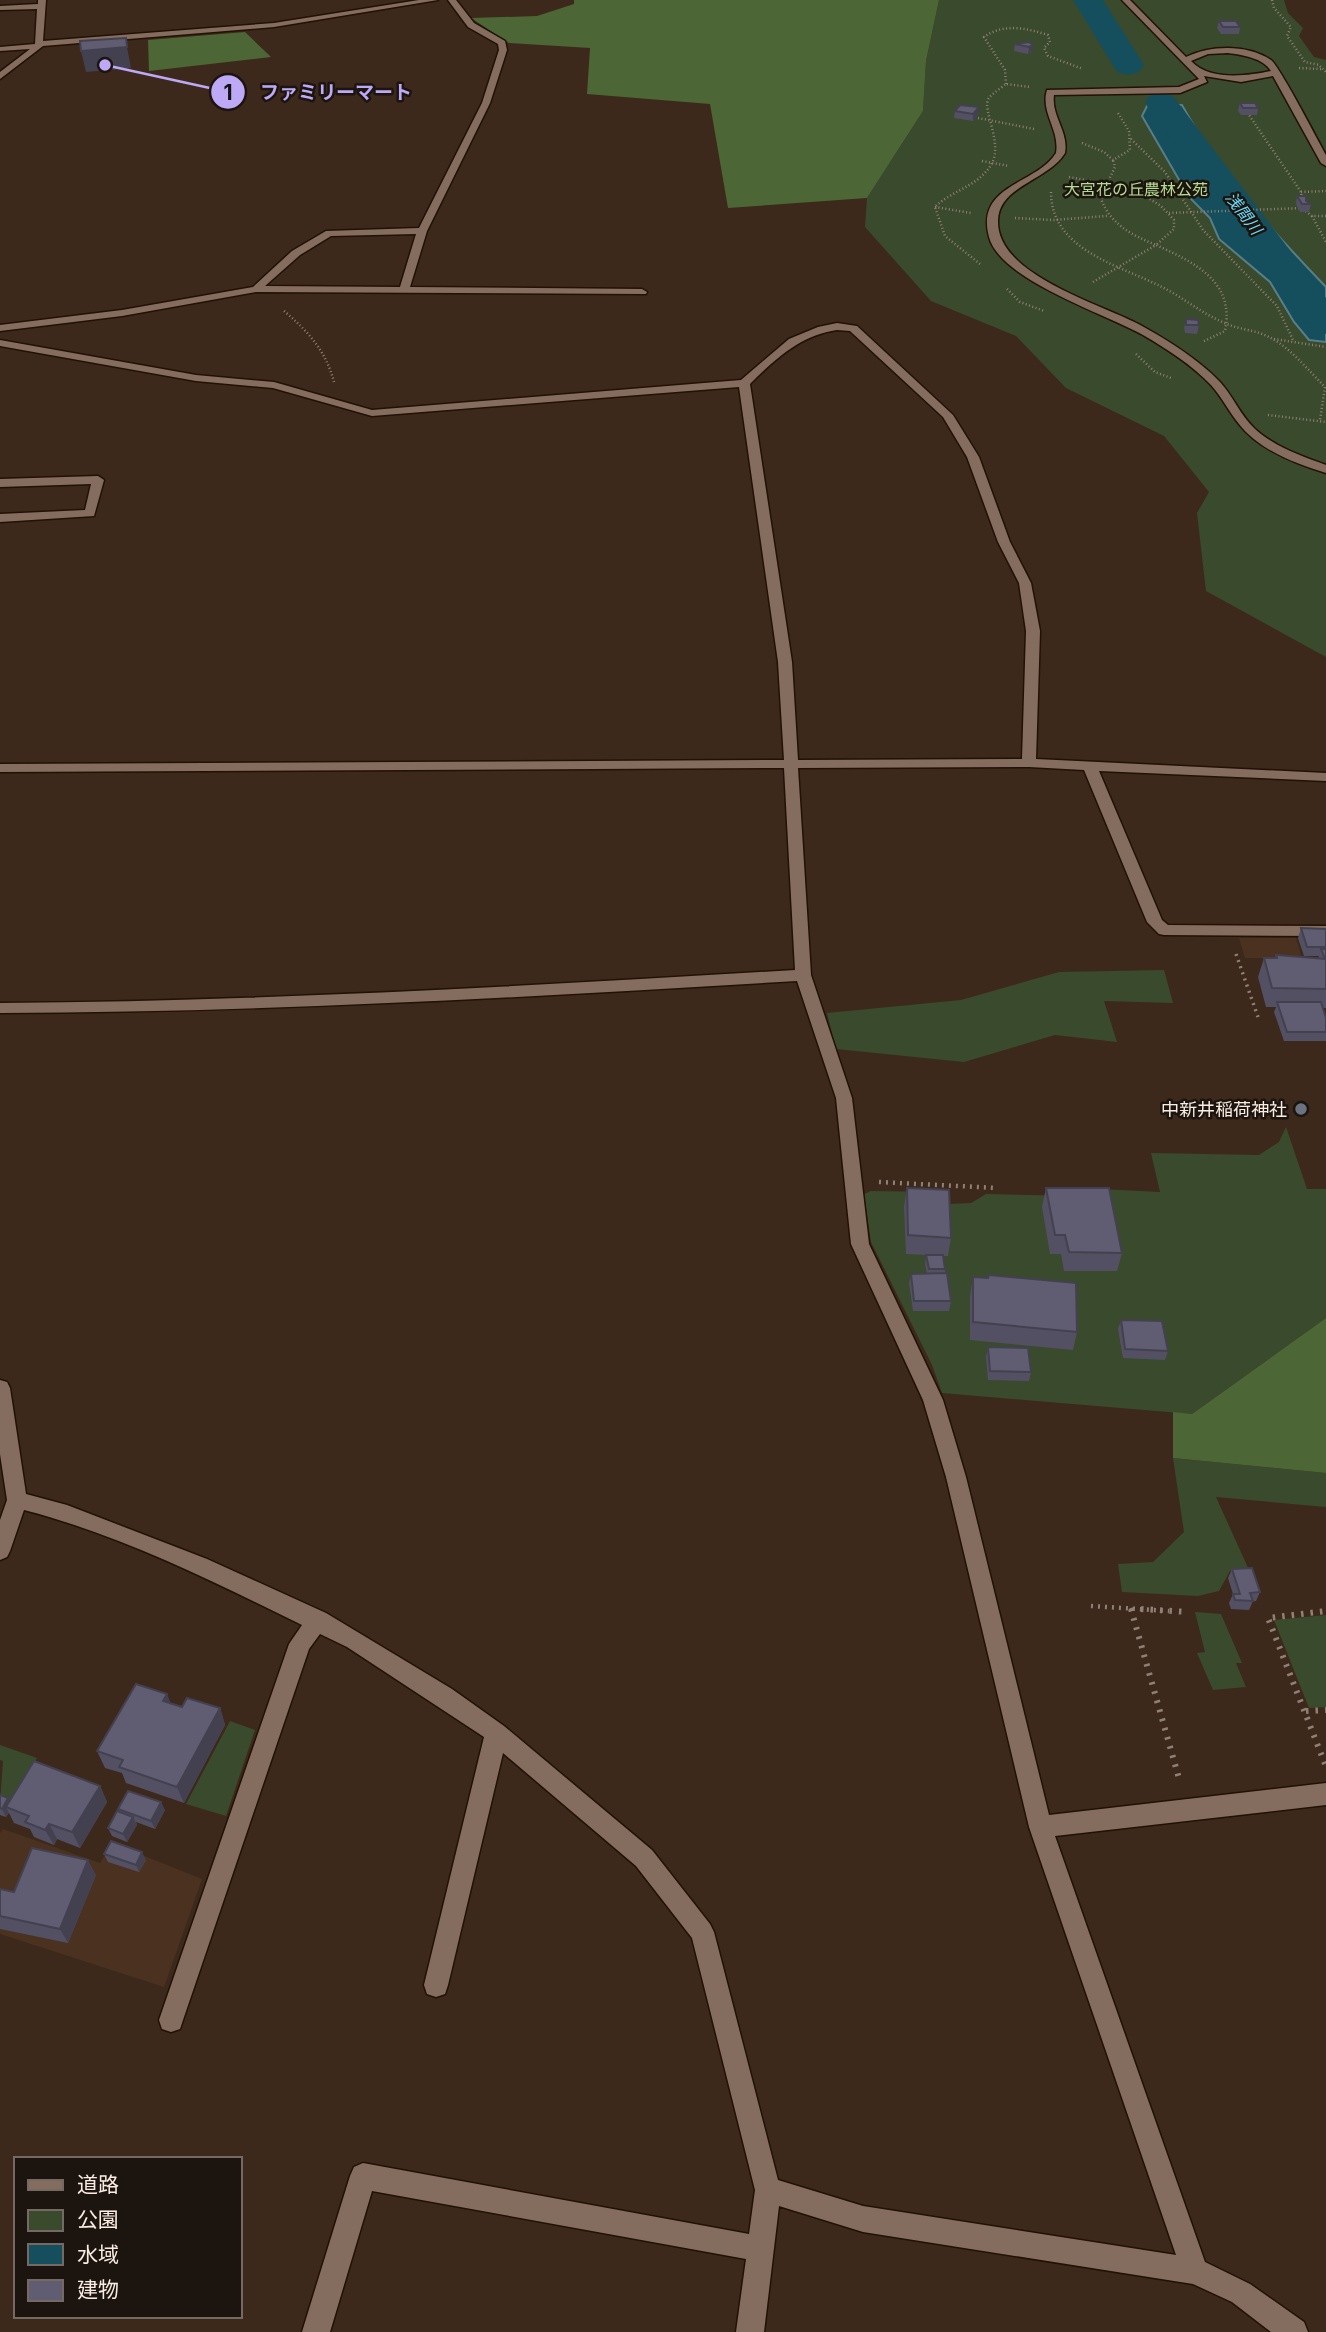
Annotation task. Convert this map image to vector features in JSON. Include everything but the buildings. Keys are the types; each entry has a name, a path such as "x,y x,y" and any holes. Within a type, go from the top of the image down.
{"street":[{"path":"0,48 274,25 435,0"},
{"path":"405,288 422,231 486,103 503,50 502,43 471,25 452,0"},
{"path":"1126,0 1204,80 1180,90 1103,93 1054,91 1048,96 1063,142 1061,152 1054,163 1006,192 994,217 994,240 1006,256 1040,280 1137,327 1169,347 1216,384 1250,431 1273,447 1326,469"},
{"path":"0,8 42,3 39,45 0,76"},
{"path":"1187,60 1207,51 1241,52 1270,63 1326,163"},
{"path":"1198,72 1241,79 1276,73"},
{"path":"256,289 296,253 329,233 422,231"},
{"path":"0,328 122,313 256,289 405,288 642,292"},
{"path":"0,343 196,379 274,385 372,413 744,383 780,349 833,324 853,328 947,415 973,457 1004,542 1025,583 1033,631 1029,763"},
{"path":"744,383 785,663 803,975 844,1098 860,1244 933,1401 956,1477 1040,1827 1195,2271"},
{"path":"0,483 98,480 90,513 0,519"},
{"path":"0,768 1029,763 1326,777"},
{"path":"1090,766 1155,922 1164,930 1326,931"},
{"path":"0,1008 172,1007 303,999 441,996 803,975"},
{"path":"0,1393 17,1500 0,1551"},
{"path":"17,1500 60,1511 200,1565 318,1620 444,1696 496,1733 644,1858 702,1931 768,2190 750,2332"},
{"path":"172,2021 300,1644 318,1620"},
{"path":"436,1986 496,1733"},
{"path":"1040,1827 1326,1794"},
{"path":"316,2332 363,2176 761,2249"},
{"path":"768,2190 863,2218 1195,2271 1241,2293 1294,2332"}],"path":[{"path":"1272,0 1274,8 1291,27 1287,36 1305,62 1319,65 1326,72"},
{"path":"1006,84 1008,77 1005,70 984,37 1000,29 1020,28 1048,35 1050,42 1044,48 1048,56 1084,70 1086,75 1083,80 1054,91"},
{"path":"1103,93 1107,102 1120,115 1131,139 1167,174 1188,213 1220,250 1239,262 1271,299 1291,330 1294,342"},
{"path":"1243,105 1301,192 1303,208 1312,216 1326,242"},
{"path":"1119,158 1130,150 1131,139"},
{"path":"1071,295 1156,245 1174,229 1174,220 1169,213 1146,195 1107,184 1101,199 1108,216 1131,233 1156,245 1200,266 1210,276 1229,307 1227,325"},
{"path":"1052,188 1049,201 1053,220 1087,251 1189,302 1227,325 1273,339 1326,347"},
{"path":"1301,192 1326,191"},
{"path":"935,207 994,217 1053,220 1108,216"},
{"path":"1169,213 1303,208"},
{"path":"1312,216 1326,216"},
{"path":"256,289 304,328 330,360 338,404"},
{"path":"1273,339 1325,387 1320,420"},
{"path":"1239,416 1265,415 1326,422"},
{"path":"1228,930 1258,1017"},
{"path":"853,1181 997,1188"},
{"path":"1091,1606 1188,1612"},
{"path":"1130,1608 1188,1810"},
{"path":"1326,1611 1268,1618 1326,1769"},
{"path":"1306,1712 1326,1710"}],"shaded area":[{"path":"1239,938 1296,938 1302,958 1245,958"},
{"path":"3,1829 100,1863 112,1843 202,1879 164,1987 0,1934 0,1833"}],"green space":[{"path":"574,0 939,0 926,61 923,111 867,198 728,208 710,104 587,94 590,48 509,43 471,18 537,16 574,4"},
{"name":"大宮花の丘農林公苑","path":"939,0 1284,0 1288,13 1303,28 1299,36 1314,57 1326,60 1326,657 1206,591 1197,513 1209,492 1164,436 1066,388 1016,336 931,301 865,227 867,198 923,111 926,61"},
{"path":"245,32 271,57 149,71 148,40"},
{"path":"1164,970 1173,1003 1104,1001 1117,1042 1055,1035 964,1062 836,1049 827,1013 961,1000 1059,972"},
{"path":"1286,1127 1307,1189 1326,1189 1326,1318 1192,1414 942,1393 932,1365 871,1242 864,1194 871,1191 937,1192 948,1204 971,1203 986,1194 1081,1196 1081,1188 1160,1192 1151,1153 1259,1155 1279,1142"},
{"path":"1326,1318 1326,1473 1173,1458 1173,1412 1192,1414"},
{"path":"1173,1458 1326,1473 1326,1507 1216,1497 1249,1570 1230,1571 1219,1591 1198,1596 1122,1592 1118,1564 1153,1562 1184,1532"},
{"path":"1195,1612 1221,1614 1242,1663 1236,1663 1246,1687 1213,1690 1197,1653 1205,1652"},
{"path":"1326,1615 1326,1707 1309,1708 1274,1620"},
{"path":"230,1721 255,1730 226,1816 186,1804"},
{"path":"0,1745 37,1758 14,1804 0,1802 3,1761 0,1760"}],"water":[{"path":"1148,104 1182,105 1213,154 1248,201 1326,287 1326,342 1309,340 1294,322 1270,282 1219,239 1210,218 1189,197 1142,116"}],"waterway":[{"name":"浅間川","path":"1088,0 1128,65"},
{"name":"浅間川","path":"1161,103 1299,292 1326,322"}],"place":[{"name":"ファミリーマート","path":"105,65"},
{"name":"中新井稲荷神社","path":"1301,1109"}]}
